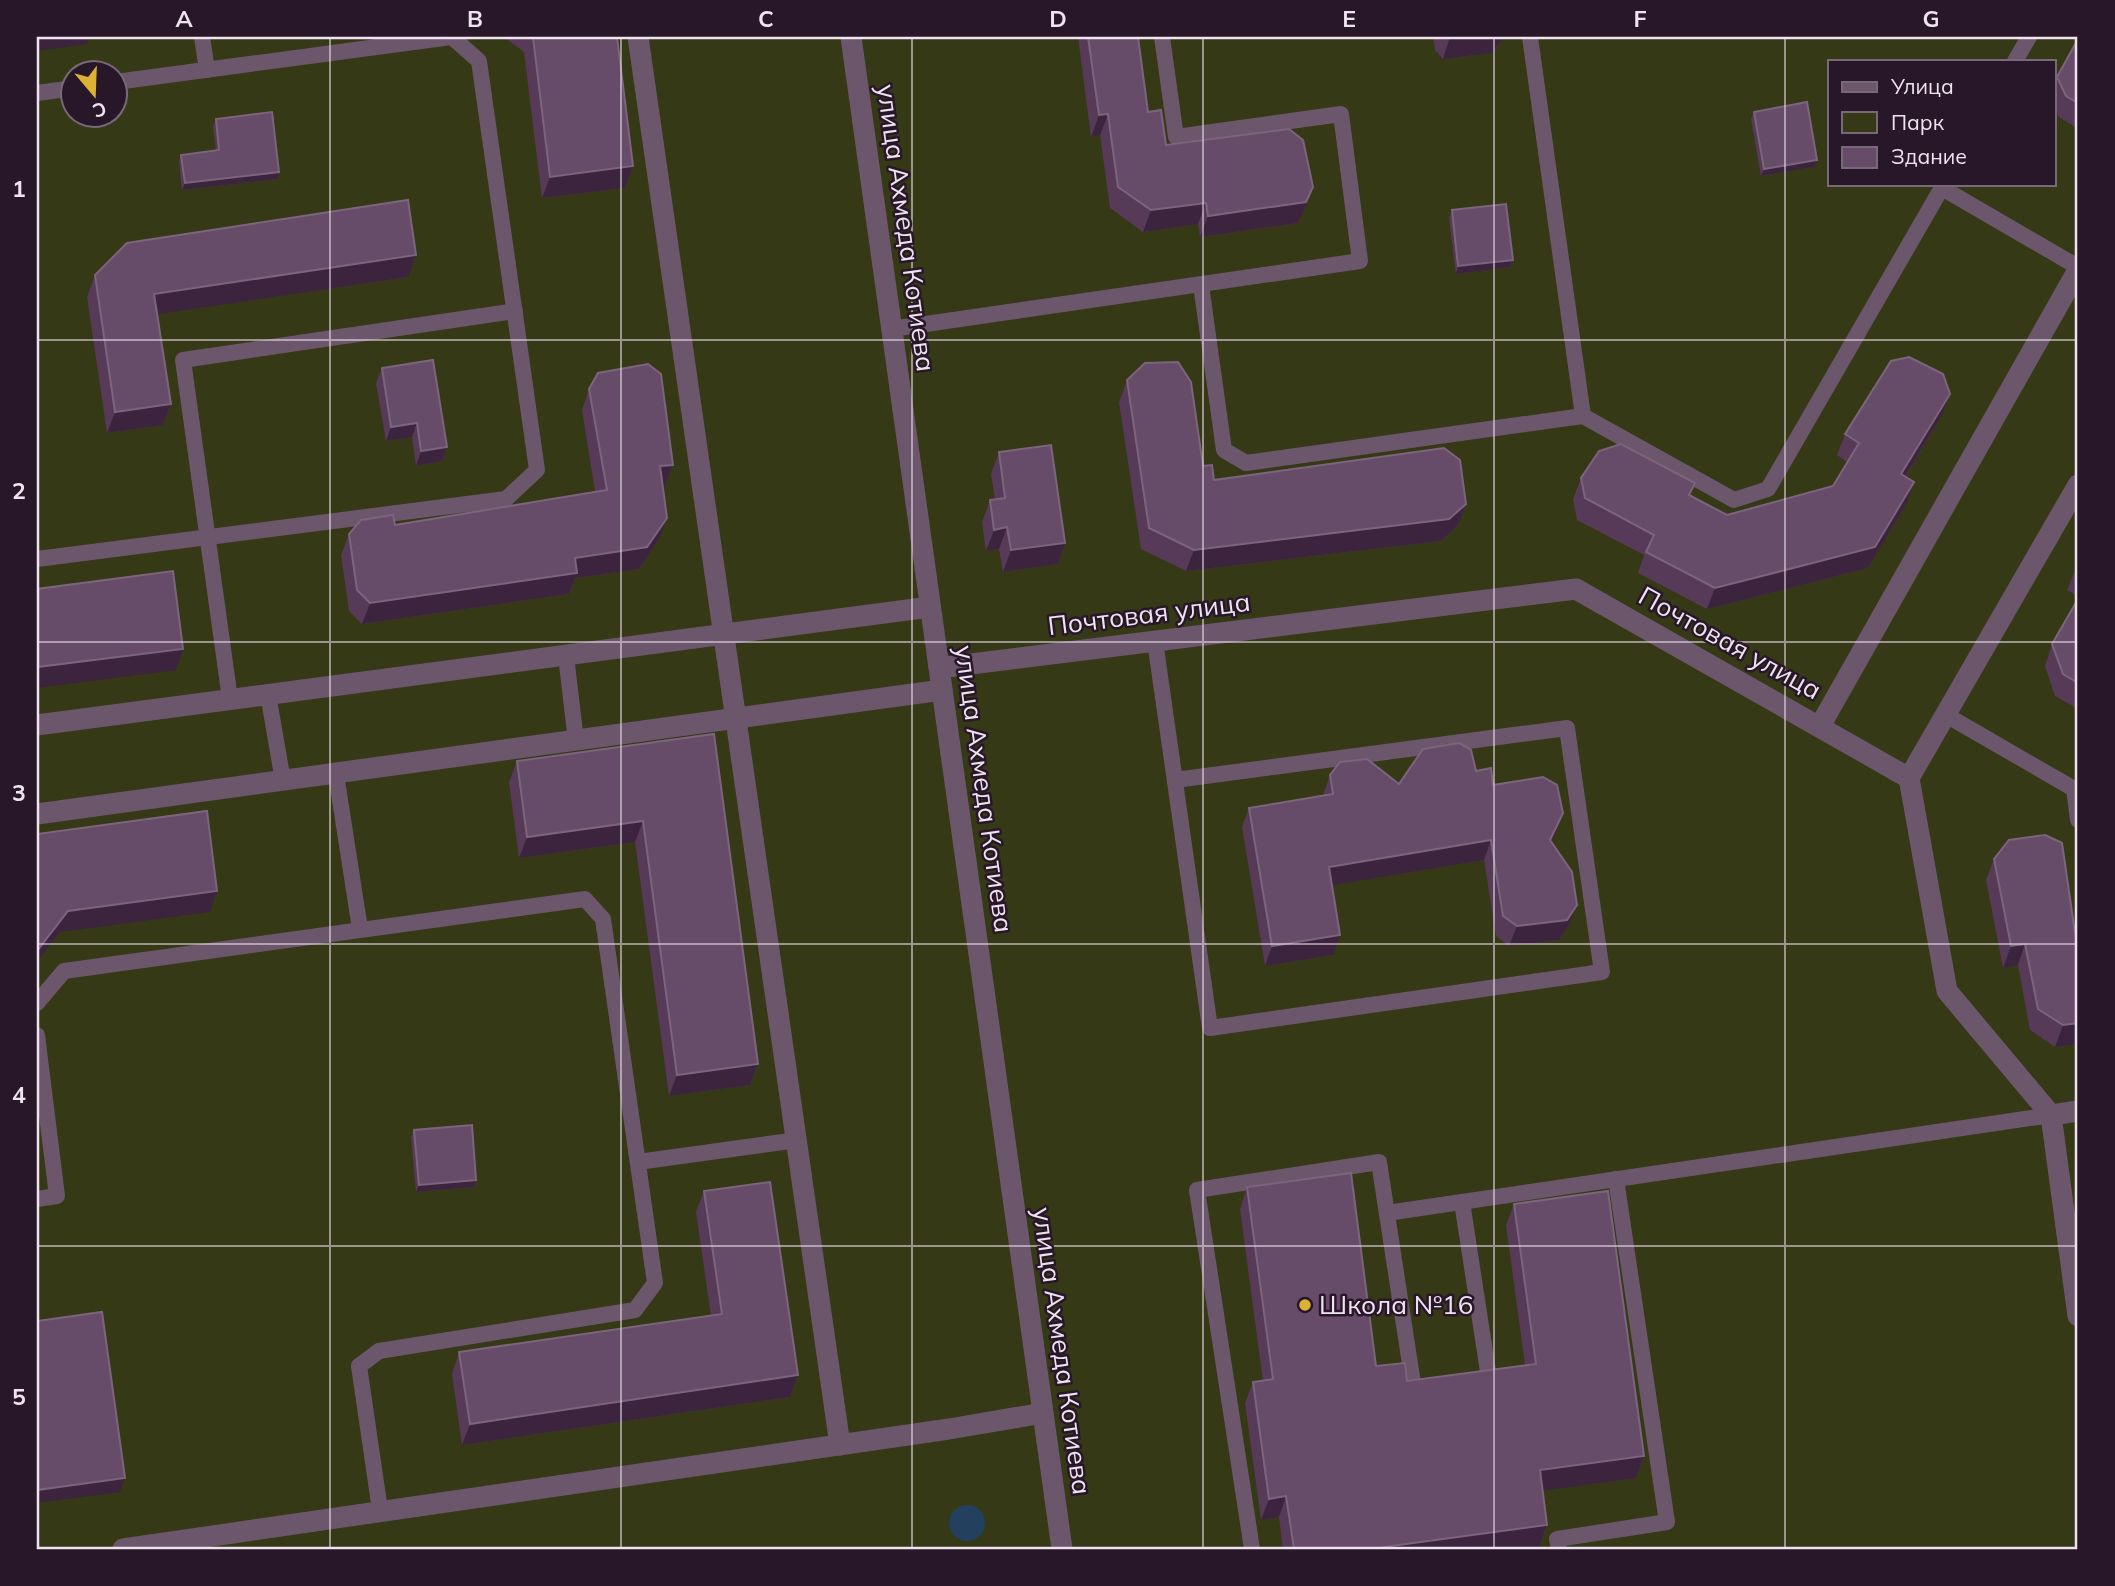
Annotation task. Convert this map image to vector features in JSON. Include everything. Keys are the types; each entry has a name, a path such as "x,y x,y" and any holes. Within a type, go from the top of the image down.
{"street":[{"path":"638,37 841,1445"},
{"name":"улица Ахмеда Котиева","path":"851,37 1062,1549"},
{"path":"1820,726 2078,268"},
{"path":"2078,485 1909,778 1947,991 2051,1115 2070,1192 2078,1305"},
{"name":"Почтовая улица","path":"939,668 1576,589 1909,778"},
{"path":"37,724 930,607"},
{"path":"37,814 942,690"},
{"path":"2051,1115 2078,1111"},
{"path":"123,1549 841,1445 1043,1413"}],"lane":[{"path":"202,37 207,70"},
{"path":"37,559 506,499 537,470 479,61 451,37 130,80"},
{"path":"891,329 1360,261 1341,114 1176,137 1162,37"},
{"path":"1530,37 1583,416"},
{"path":"2016,60 2029,37"},
{"path":"37,93 60,90"},
{"path":"1201,285 1224,450 1246,463 1583,416 1734,500 1768,489 1943,186 2078,268"},
{"path":"230,699 183,360 515,311"},
{"path":"1155,641 1210,1028 1602,972 1567,728 1175,780"},
{"path":"566,656 576,741"},
{"path":"268,694 283,781"},
{"path":"1947,715 2074,789 2078,820"},
{"path":"336,774 360,929"},
{"path":"37,1003 64,971 585,899 603,919 655,1283 635,1310 379,1351 359,1366 380,1510"},
{"path":"37,1035 57,1196 37,1199"},
{"path":"1387,1213 2051,1115"},
{"path":"638,1163 797,1140"},
{"path":"1252,1549 1197,1190 1379,1162 1413,1390 1439,1386"},
{"path":"1559,1549 1558,1539 1667,1522 1616,1179"},
{"path":"1462,1202 1489,1378 1464,1382"}],"green space":[{"path":"37,37 2078,37 2078,1549 37,1549"}],"water":[{"path":"967,1505 980,1510 985,1523 980,1536 967,1541 954,1536 949,1523 954,1510"}],"building":[{"path":"533,37 617,37 633,166 550,177"},
{"path":"1088,37 1138,37 1148,112 1161,110 1166,145 1289,129 1303,140 1313,187 1306,202 1208,216 1206,203 1151,210 1118,187 1108,114 1099,115"},
{"path":"2078,39 2078,103 2066,96 2057,77"},
{"path":"1807,102 1817,160 1764,169 1754,112"},
{"path":"272,112 279,172 185,183 181,155 219,150 216,119"},
{"path":"408,200 416,255 154,294 171,404 115,412 95,275 127,243"},
{"path":"1506,204 1513,260 1458,266 1452,210"},
{"path":"1909,357 1943,374 1950,394 1901,474 1914,482 1875,547 1715,588 1646,552 1654,535 1585,498 1581,478 1599,451 1621,444 1695,483 1689,495 1727,515 1833,486 1859,443 1845,434 1891,361"},
{"path":"433,360 447,447 421,451 417,423 391,427 382,368"},
{"path":"1178,362 1191,382 1203,466 1212,465 1214,480 1444,448 1460,460 1466,504 1449,519 1194,550 1149,528 1127,380 1145,363"},
{"path":"648,364 661,374 673,465 660,466 667,518 647,547 575,558 577,573 370,603 357,590 349,534 361,520 393,515 395,525 607,490 589,389 598,373"},
{"path":"1051,445 1065,543 1011,550 1007,527 994,530 990,500 1005,498 999,452"},
{"path":"173,571 183,649 37,667 37,589"},
{"path":"2078,599 2078,683 2063,674 2052,644"},
{"path":"714,734 758,1064 677,1075 643,821 527,837 517,761"},
{"path":"1459,743 1471,750 1476,771 1491,768 1493,785 1543,777 1557,785 1563,813 1550,840 1572,872 1577,905 1567,920 1517,926 1503,916 1491,840 1329,867 1340,935 1272,946 1249,808 1333,794 1330,775 1340,762 1367,759 1399,784 1423,749"},
{"path":"207,811 217,891 68,911 37,951 37,834"},
{"path":"2045,835 2062,843 2075,933 2078,932 2078,1023 2063,1025 2038,1009 2025,944 2011,946 1994,859 2009,840"},
{"path":"472,1125 476,1180 419,1185 414,1130"},
{"name":"Школа №16","path":"1351,1173 1376,1366 1405,1363 1407,1381 1536,1364 1514,1204 1608,1191 1644,1456 1540,1470 1547,1525 1384,1547 1385,1549 1294,1549 1286,1496 1269,1499 1253,1382 1273,1379 1247,1187"},
{"path":"770,1182 798,1375 470,1424 459,1352 722,1314 704,1191"},
{"path":"102,1312 125,1478 37,1490 37,1321"}],"place":[{"name":"Школа №16","path":"1305,1305"}]}
